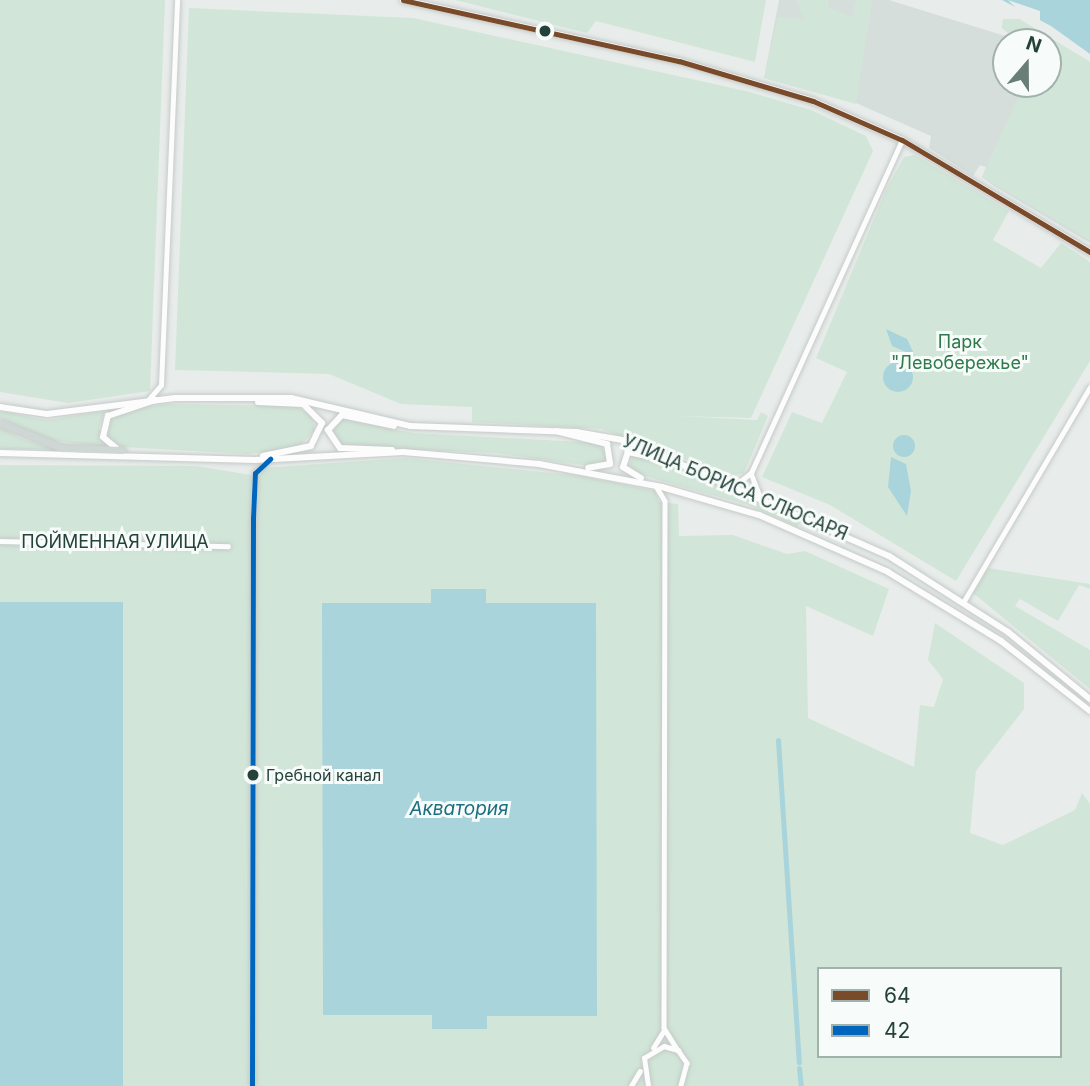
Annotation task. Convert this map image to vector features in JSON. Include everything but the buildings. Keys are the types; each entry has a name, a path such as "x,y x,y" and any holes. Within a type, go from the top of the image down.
{"main road":[{"path":"403,0 760,82 902,140 1090,252"},
{"path":"251,398 303,404 322,424 311,446 256,460"},
{"name":"УЛИЦА БОРИСА СЛЮСАРЯ","path":"0,407 47,414 151,400 251,398 320,401 410,426 556,431 615,438 806,514 928,578 964,601 1090,699"},
{"path":"122,450 103,437 104,421 119,409 151,400"},
{"path":"403,452 340,448 329,435 330,425 342,415 410,426"},
{"path":"0,423 62,448 122,450 156,455"},
{"path":"556,431 603,441 612,451 606,468 563,467"},
{"path":"659,486 629,474 623,458 638,450 674,460"},
{"name":"УЛИЦА БОРИСА СЛЮСАРЯ","path":"0,453 156,455 256,460 403,452 563,467 659,486 798,531 922,591 1001,641 1090,711"}],"street":[{"path":"151,400 161,385 177,0"},
{"path":"723,480 739,482 751,473 902,140"},
{"path":"964,601 1090,387"},
{"path":"241,459 255,473 252,1086"},
{"path":"255,473 270,459"},
{"path":"751,473 759,494"},
{"path":"631,1086 664,1028 665,501 659,486"},
{"path":"665,501 681,492"},
{"name":"ПОЙМЕННАЯ УЛИЦА","path":"0,541 228,546"},
{"path":"664,1028 688,1072 681,1086"},
{"path":"650,1051 678,1050"},
{"path":"641,1067 648,1086"}],"shaded area":[{"path":"779,0 889,0 992,32 992,98 1062,98 1062,45 1090,62 1090,243 994,186 982,177 986,167 980,165 973,176 929,148 931,136 856,103 764,78"},
{"path":"1003,19 1019,19 1034,28 1002,28"}],"green space":[{"path":"0,0 165,0 150,391 68,403 0,392"},
{"path":"455,0 766,0 755,62 596,21 587,33"},
{"path":"797,0 829,0 828,8 852,17 856,0 872,0 856,104 764,78 778,17 804,20"},
{"path":"189,8 413,18 746,91 811,110 866,136 873,151 751,418 678,416 757,420 761,412 768,416 744,473 733,476 601,429 472,422 472,407 401,404 329,374 175,370"},
{"path":"1003,19 1019,19 1034,28 1002,28"},
{"path":"1062,45 1090,62 1090,240 982,177 1018,98 1062,98"},
{"name":"Парк \"Левобережье\"","path":"915,155 1009,211 993,240 1041,268 1061,243 1090,262 1090,361 956,581 830,505 762,477 792,412 822,423 847,372 816,358 886,190 904,157"},
{"path":"166,404 295,406 312,416 315,430 298,448 248,454 123,447 106,438 108,419 120,411"},
{"path":"0,411 47,420 105,411 99,428 107,447 47,440 0,418"},
{"path":"340,418 413,433 600,443 609,462 597,467 496,453 346,447 333,439 331,426"},
{"path":"0,427 20,438 53,449 0,449"},
{"path":"633,455 668,462 802,516 798,527 748,505 637,474 629,465"},
{"path":"405,458 581,476 655,491 659,502 678,504 679,536 733,535 787,554 805,551 889,589 873,636 806,606 808,718 914,767 920,705 934,707 943,679 928,660 935,623 1024,683 1024,709 976,771 970,833 1003,845 1075,810 1082,793 1090,804 1090,1086 0,1086 0,465 196,466 257,476 263,468"},
{"path":"988,568 1090,584 1090,589 1079,585 1058,621 1020,599 1015,606 1090,650 1090,689 973,593"}],"water":[{"path":"1002,0 1090,0 1090,54 1062,34 1062,28 1051,26"},
{"path":"886,329 907,339 915,356 892,346"},
{"path":"898,362 908,367 913,377 908,387 898,392 888,387 883,377 888,367"},
{"path":"904,435 912,438 915,446 912,454 904,457 896,454 893,446 896,438"},
{"path":"891,457 906,464 911,491 907,516 888,487"},
{"name":"Акватория","path":"431,589 486,589 486,603 596,603 597,1016 487,1016 487,1029 432,1029 432,1015 323,1015 322,603 431,603"},
{"path":"0,602 123,602 123,1086 0,1086"}],"pier":[{"path":"1008,0 1040,11 1040,21 1019,11"}],"waterway":[{"path":"778,740 799,1062"},
{"path":"799,1068 801,1086"}],"transit line":[{"name":"64","path":"403,0 679,61 813,101 902,140 1090,252"},
{"name":"42","path":"252,1086 253,518 255,473 270,459"}],"place":[{"name":"Гребной канал","path":"253,775"}]}
